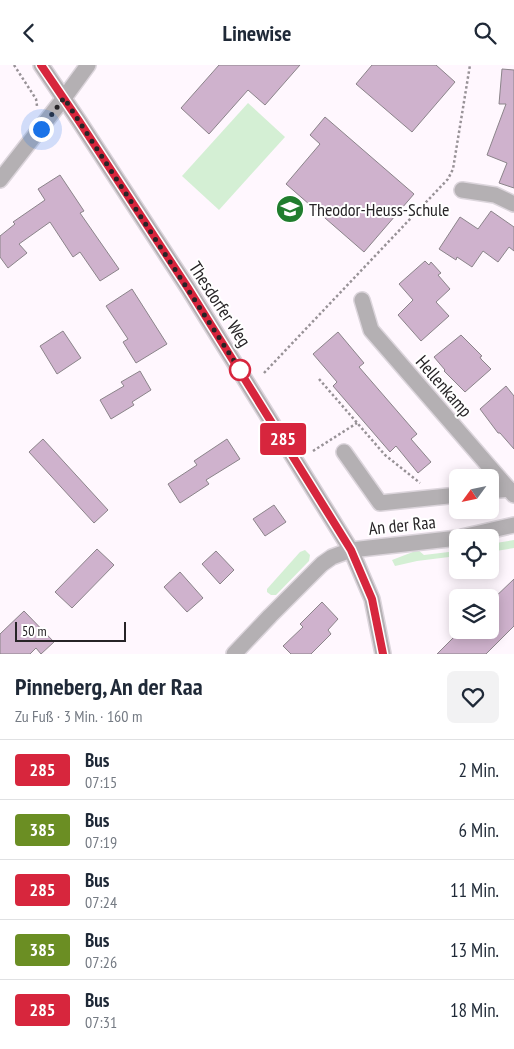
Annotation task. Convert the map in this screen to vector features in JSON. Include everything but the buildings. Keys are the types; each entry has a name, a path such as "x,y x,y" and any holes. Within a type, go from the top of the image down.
{"street":[{"name":"Thesdorfer Weg","path":"41,65 240,371 351,550 372,599 383,654"},
{"path":"2,174 64,98 88,65"},
{"path":"462,190 495,195 514,204"},
{"name":"Hellenkamp","path":"362,300 371,330 512,492"},
{"path":"344,452 380,503 449,496"},
{"name":"Hellenkamp","path":"499,491 512,492"},
{"name":"An der Raa","path":"497,529 514,525"},
{"name":"An der Raa","path":"234,654 270,616 332,557 351,550 449,539"}],"path":[{"path":"14,65 36,99 37,106"},
{"path":"264,373 448,179 453,169 470,65"},
{"path":"319,379 385,455 437,497"},
{"path":"313,451 357,423"}],"green space":[{"path":"248,103 285,137 219,210 182,176"},
{"path":"514,540 514,548 499,550 499,542"},
{"path":"305,550 310,555 309,561 276,595 271,595 267,592 267,589 300,552"},
{"path":"418,550 424,555 449,552 449,557 395,566 392,560"}],"bus line":[{"name":"285","path":"41,65 188,288 351,550 372,599 383,654"}],"place":[{"name":"Theodor-Heuss-Schule","path":"290,209"}],"route":[{"path":"41,129 64,98 240,370"}]}
